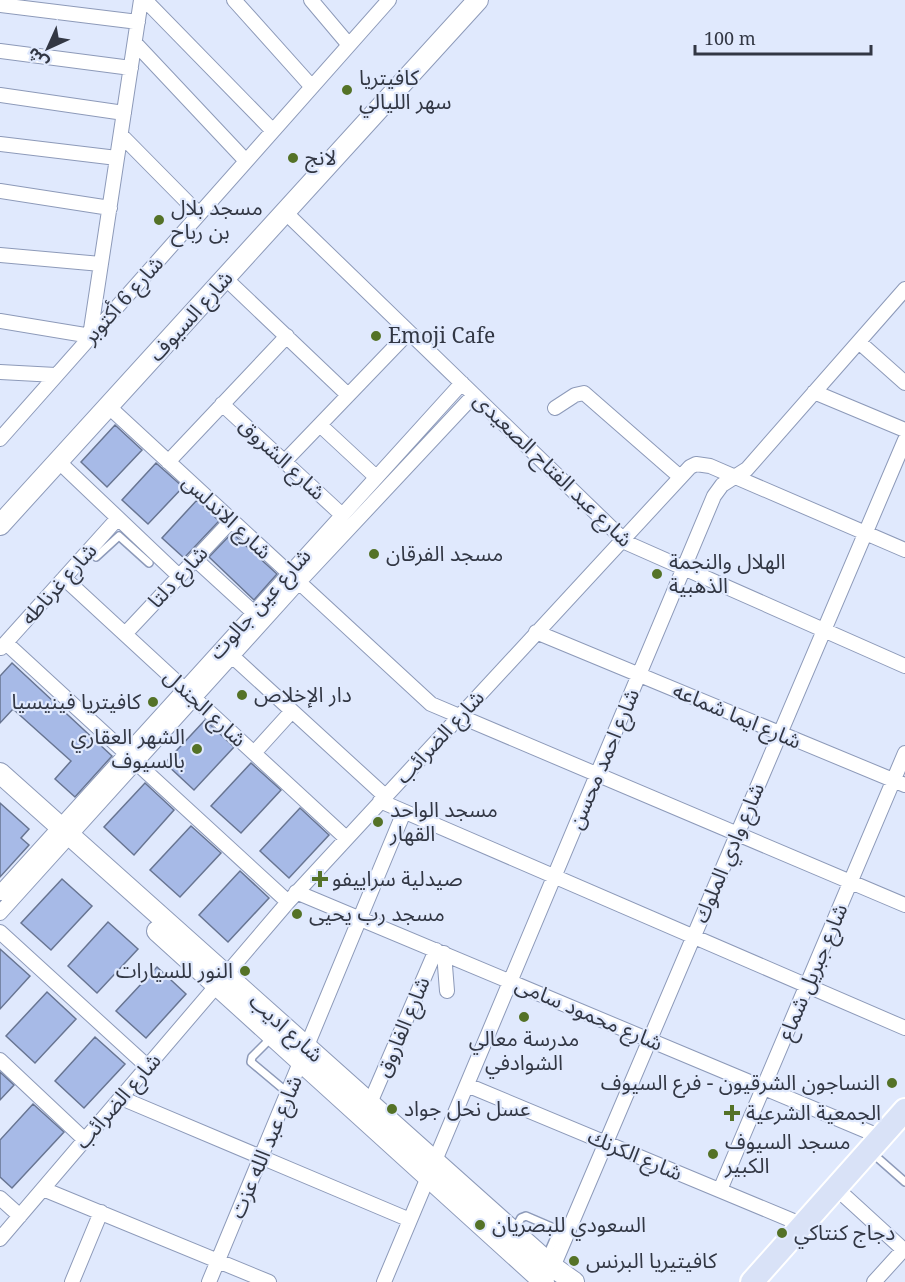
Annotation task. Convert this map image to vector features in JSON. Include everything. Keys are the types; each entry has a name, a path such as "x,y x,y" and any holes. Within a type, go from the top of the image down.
{"main road":[{"name":"شارع السيوف","path":"0,525 478,0"},
{"name":"شارع اديب","path":"0,773 60,835"},
{"name":"شارع اديب","path":"0,788 60,835 431,1169 548,1270 574,1282"},
{"name":"شارع اديب","path":"222,980 273,1036 304,1054 370,1103 431,1169 513,1232 548,1270"},
{"path":"754,1282 905,1110"}],"street":[{"path":"0,321 91,336 143,0"},
{"path":"143,0 273,131"},
{"path":"234,0 312,87"},
{"path":"311,0 349,45"},
{"name":"شارع 6 أكتوبر","path":"0,439 349,45 381,3"},
{"path":"0,5 138,22"},
{"path":"135,43 246,161"},
{"path":"0,51 131,68"},
{"path":"0,95 124,113"},
{"path":"121,135 199,214"},
{"path":"0,144 117,158"},
{"path":"0,191 110,208"},
{"name":"شارع عبد الفتاح الصعيدى","path":"285,212 622,539 635,549 905,666"},
{"path":"0,255 101,264"},
{"path":"225,278 348,395"},
{"name":"شارع احمد محسن","path":"384,1282 714,496 722,485 747,469 903,295"},
{"path":"285,462 409,332"},
{"path":"168,462 287,336"},
{"path":"859,342 905,383"},
{"path":"0,372 56,375"},
{"name":"شارع عين جالوت","path":"60,835 189,693 287,573 462,383"},
{"path":"814,392 905,430"},
{"path":"555,408 575,394 584,393 679,476"},
{"name":"شارع عين جالوت","path":"189,693 232,656 474,395"},
{"name":"شارع الشروق","path":"222,404 341,514"},
{"name":"شارع الاندلس","path":"108,406 421,696 458,717 905,905"},
{"path":"320,425 376,477"},
{"name":"شارع وادي الملوك","path":"548,1270 606,1143 905,440"},
{"path":"58,461 118,518 147,556 179,576"},
{"name":"شارع الضرائب","path":"0,1239 292,897 679,476 690,467 703,464 734,478"},
{"path":"734,478 905,550"},
{"name":"شارع غرناطه","path":"3,646 118,518"},
{"name":"شارع دلتا","path":"125,634 231,520"},
{"path":"195,559 253,612"},
{"name":"شارع الجندل","path":"64,578 346,838"},
{"name":"شارع ايما شماعه","path":"536,632 899,783"},
{"path":"3,646 292,897"},
{"path":"232,656 382,799 404,812 905,1028"},
{"path":"254,753 292,711"},
{"name":"شارع جبريل شماع","path":"720,1190 850,882 899,783 905,753"},
{"name":"شارع عبد الله عزت","path":"209,1282 404,812"},
{"path":"0,893 60,835"},
{"path":"0,913 60,835"},
{"name":"شارع محمود سامى","path":"292,897 360,918 764,1088 875,1143"},
{"path":"0,932 148,1067"},
{"path":"440,952 447,991"},
{"name":"شارع الفاروق","path":"370,1103 440,952"},
{"path":"0,1060 85,1140"},
{"name":"شارع الكرنك","path":"467,1085 803,1225"},
{"path":"121,1098 410,1220"},
{"path":"836,1188 904,1250 874,1282"},
{"path":"43,1189 269,1282"},
{"path":"0,1198 20,1216"},
{"path":"72,1282 101,1212"}],"lane":[{"path":"96,557 118,536 147,556"},
{"path":"273,1036 252,1057 251,1062 288,1093"},
{"path":"875,1143 905,1182"},
{"path":"513,1232 524,1216 554,1228 556,1235 548,1270"}],"building":[{"path":"115,425 142,450 107,487 81,462"},
{"path":"156,463 183,487 148,524 122,500"},
{"path":"197,500 219,521 184,558 162,538"},
{"path":"232,533 277,574 254,600 209,557"},
{"path":"12,663 112,756 75,797 55,779 71,761 13,709 0,723 0,676"},
{"path":"205,720 234,747 194,790 165,763"},
{"path":"251,763 281,790 241,833 211,806"},
{"path":"145,783 174,810 134,855 104,827"},
{"path":"0,803 29,829 21,838 29,845 0,877"},
{"path":"300,808 329,835 289,878 260,851"},
{"path":"191,826 221,853 180,897 150,870"},
{"path":"240,871 269,898 228,942 199,915"},
{"path":"62,879 92,906 51,950 21,923"},
{"path":"108,922 138,949 97,993 68,966"},
{"path":"0,949 30,976 0,1009"},
{"path":"157,967 186,994 146,1038 116,1011"},
{"path":"47,992 76,1019 35,1063 6,1036"},
{"path":"95,1037 125,1064 84,1108 55,1081"},
{"path":"0,1072 14,1085 0,1100"},
{"path":"33,1104 64,1132 12,1188 0,1177 0,1140"}],"place":[{"name":"كافيتريا سهر الليالي","path":"347,90"},
{"name":"لانج","path":"293,158"},
{"name":"مسجد بلال بن رباح","path":"159,220"},
{"name":"Emoji Cafe","path":"376,336"},
{"name":"مسجد الفرقان","path":"374,554"},
{"name":"الهلال والنجمة الذهبية","path":"657,574"},
{"name":"دار الإخلاص","path":"242,695"},
{"name":"كافيتريا فينيسيا","path":"153,702"},
{"name":"الشهر العقاري بالسيوف","path":"197,749"},
{"name":"مسجد الواحد القهار","path":"378,822"},
{"name":"صيدلية سراييفو","path":"320,879"},
{"name":"مسجد رب يحيى","path":"297,914"},
{"name":"النور للسيارات","path":"245,971"},
{"name":"مدرسة معالي الشوادفي","path":"524,1017"},
{"name":"النساجون الشرقيون - فرع السيوف","path":"892,1083"},
{"name":"عسل نحل جواد","path":"392,1109"},
{"name":"الجمعية الشرعية","path":"732,1113"},
{"name":"مسجد السيوف الكبير","path":"713,1154"},
{"name":"السعودي للبصريان","path":"480,1225"},
{"name":"دجاج كنتاكي","path":"782,1233"},
{"name":"كافيتيريا البرنس","path":"574,1261"}]}
